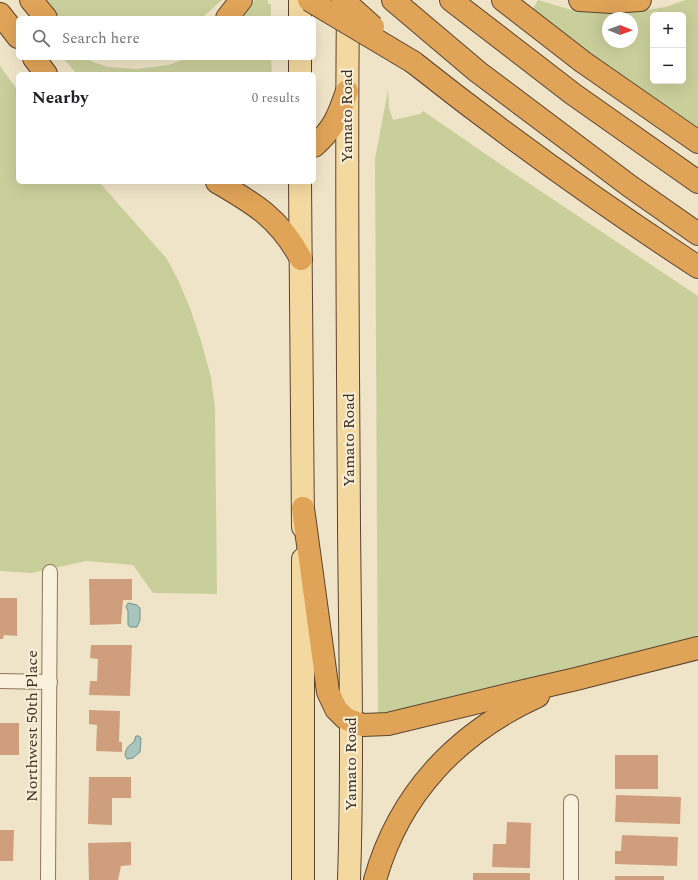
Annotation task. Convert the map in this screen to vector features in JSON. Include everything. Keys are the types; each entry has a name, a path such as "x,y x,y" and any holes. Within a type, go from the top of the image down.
{"highway":[{"path":"31,0 44,16"},
{"path":"229,16 241,0"},
{"path":"309,0 413,62"},
{"path":"343,0 413,62 555,169 698,268"},
{"path":"393,0 508,96 631,187 698,234"},
{"path":"451,0 567,89 698,182"},
{"path":"502,0 583,62 698,142"},
{"path":"580,0 611,2 640,0"},
{"path":"0,14 16,34"},
{"path":"36,60 44,72"},
{"path":"316,144 330,130 338,116 347,92"},
{"path":"220,184 257,206 274,221 293,244 301,258"},
{"path":"303,508 326,683 331,701 336,709 345,718 351,721 363,725 388,724 576,680 698,648"},
{"path":"375,880 386,846 406,807 424,782 442,761 459,745 494,719 525,702 576,680"}],"main road":[{"path":"300,0 300,16"},
{"name":"Yamato Road","path":"348,0 347,92 351,721 349,880"},
{"path":"300,60 300,72"},
{"path":"300,184 303,508 303,880"}],"street":[{"name":"Northwest 50th Place","path":"48,880 50,572"},
{"path":"0,681 50,682"},
{"path":"570,880 571,802"}],"green space":[{"path":"46,0 222,0 204,16 59,16"},
{"path":"255,0 268,0 268,4 271,4 271,16 243,16"},
{"path":"538,0 575,11 602,13 602,48 638,48 638,12 633,12 666,7 685,0 698,0 698,129 621,78 532,10"},
{"path":"65,60 89,60 108,67 137,69 169,65 182,60 271,60 272,72 75,72"},
{"path":"0,66 16,88 16,184 101,184 167,259 190,308 211,377 215,409 217,594 153,593 133,565 86,561 32,573 0,571"},
{"path":"388,90 389,108 393,120 420,114 423,111 698,296 698,641 378,716 375,159"}],"water":[{"path":"128,603 137,605 140,608 140,620 137,627 130,627 128,625 128,611 126,607"},
{"path":"136,736 141,738 140,752 133,758 127,759 125,755 126,751 134,742"}],"building":[{"path":"89,579 132,579 132,600 123,600 121,624 90,625"},
{"path":"0,598 17,598 17,636 4,635 3,639 0,639"},
{"path":"91,645 132,645 130,696 89,695 90,681 97,681 98,659 90,658"},
{"path":"89,710 120,711 119,742 122,742 122,752 96,751 97,725 89,724"},
{"path":"0,723 19,723 19,755 0,755"},
{"path":"615,755 658,755 658,789 615,789"},
{"path":"89,777 131,777 131,798 112,798 112,825 88,824"},
{"path":"616,795 681,797 680,824 615,822"},
{"path":"507,822 531,823 530,868 492,867 493,844 506,844"},
{"path":"0,830 14,830 13,861 0,861"},
{"path":"622,835 678,837 677,866 615,864 615,851 621,851"},
{"path":"131,842 131,865 121,866 118,880 89,880 88,843"},
{"path":"473,873 530,873 530,880 473,880"},
{"path":"615,876 664,876 664,880 615,880"}]}
